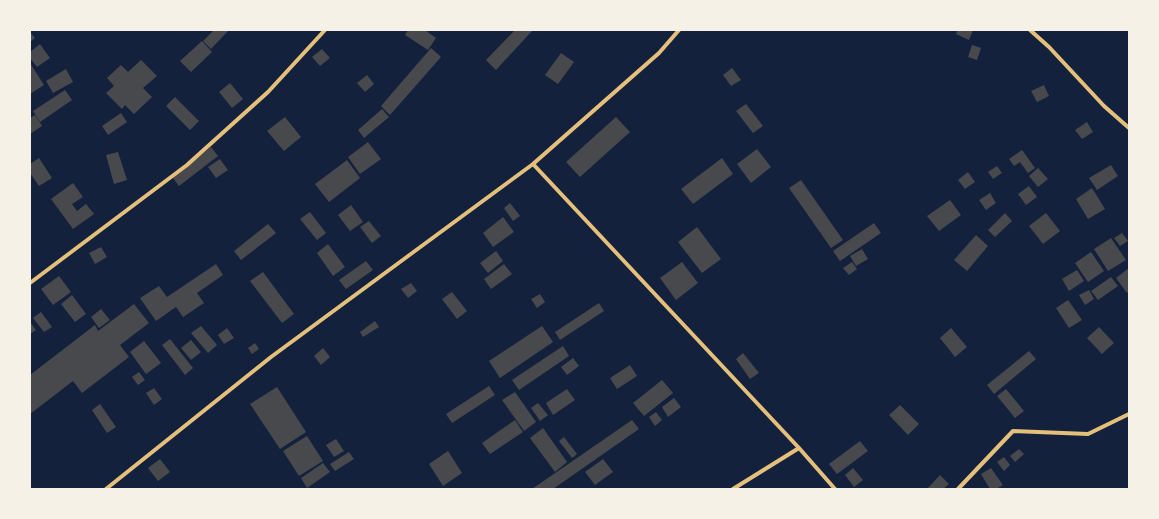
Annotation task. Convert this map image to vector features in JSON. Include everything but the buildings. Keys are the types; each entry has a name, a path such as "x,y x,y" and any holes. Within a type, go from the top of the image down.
{"street":[{"path":"30,283 186,165 268,92 325,30"},
{"path":"106,489 271,357 533,164 658,53 679,30"},
{"path":"1030,30 1104,106 1129,128"},
{"path":"533,164 799,448 835,489"},
{"path":"958,489 1013,431 1088,434 1129,414"},
{"path":"733,489 799,448"}]}
